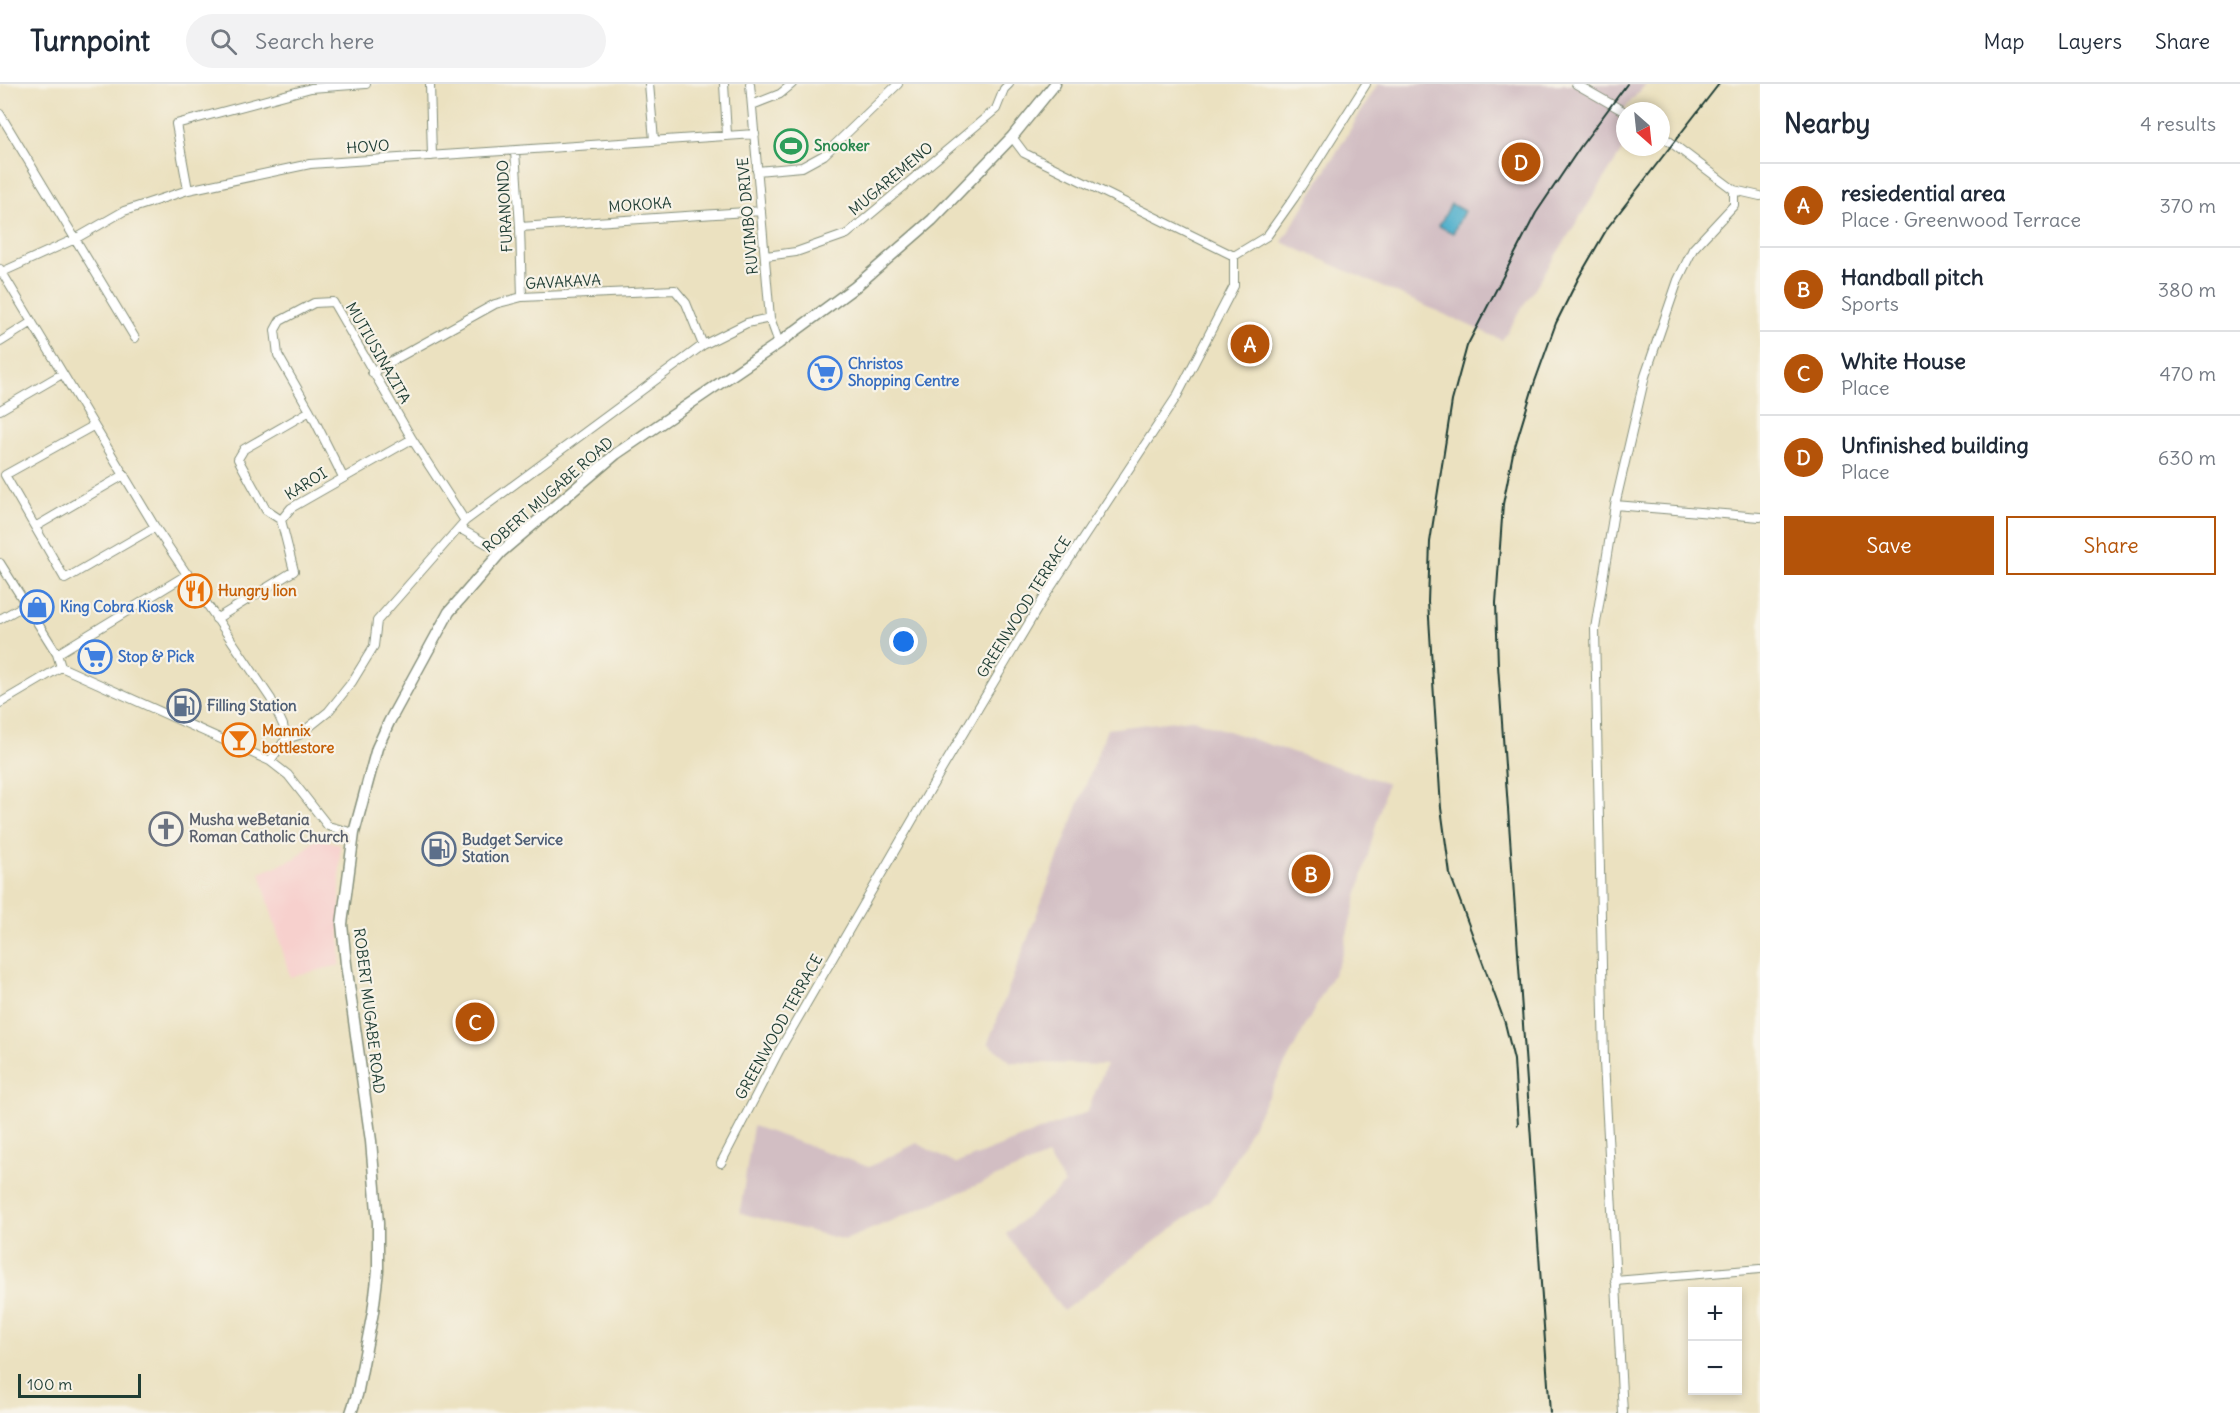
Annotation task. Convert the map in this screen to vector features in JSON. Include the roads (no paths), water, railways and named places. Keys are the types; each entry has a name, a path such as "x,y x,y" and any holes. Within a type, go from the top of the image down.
{"main road":[{"name":"ROBERT MUGABE ROAD","path":"351,1413 357,1395 373,1312 378,1272 378,1224 371,1141 342,924 354,833 377,748 389,722 448,612 501,552 616,454 779,343 855,287 932,220 1012,137 1056,84"}],"street":[{"path":"188,190 176,124 311,88 366,84"},
{"path":"430,84 432,156"},
{"path":"649,84 654,140"},
{"path":"724,84 727,135"},
{"name":"RUVIMBO DRIVE","path":"750,84 770,318 779,343"},
{"path":"752,105 780,94 792,84"},
{"path":"757,171 802,167 824,155 898,84"},
{"path":"1012,137 1024,153 1234,256 1267,236 1294,198 1366,84"},
{"path":"1576,84 1616,107"},
{"name":"MUGAREMENO","path":"766,256 796,252 847,234 996,109 1005,86"},
{"path":"0,114 135,338"},
{"name":"HOVO","path":"1,271 75,238 124,211 188,190 310,164 755,134"},
{"path":"1670,142 1734,190 1760,196"},
{"name":"FURANONDO","path":"515,151 522,297"},
{"path":"1623,1413 1604,1062 1595,629 1615,505 1645,376 1678,280 1693,249 1734,205 1734,190"},
{"name":"MOKOKA","path":"520,227 761,211"},
{"name":"GREENWOOD TERRACE","path":"721,1162 779,1051 978,708 1045,596 1177,396 1234,286 1234,256"},
{"path":"1,271 155,527 271,699 283,725 286,739"},
{"name":"GAVAKAVA","path":"372,372 495,304 522,297 675,290 686,303 703,345"},
{"name":"MUTIUSINAZITA","path":"343,477 310,411 278,355 275,330 280,321 314,303 333,302 462,525"},
{"path":"270,761 286,739 299,735 327,712 352,682 374,646 377,621 462,525 703,345 747,322 770,318"},
{"path":"0,342 32,322"},
{"path":"0,410 62,374"},
{"path":"281,520 266,510 238,459 244,449 310,411"},
{"path":"93,426 5,475 65,579 155,527"},
{"name":"KAROI","path":"216,619 294,571 281,520 291,508 412,439"},
{"path":"35,527 124,475"},
{"path":"1615,505 1760,517"},
{"path":"462,525 501,552"},
{"path":"0,563 57,654 61,667 270,761 288,775 328,826 354,833"},
{"path":"57,654 188,574"},
{"path":"0,619 27,604"},
{"path":"0,703 61,667"},
{"path":"1615,1281 1760,1269"}],"water":[{"path":"1451,204 1464,211 1453,233 1439,226"}],"railway":[{"path":"1518,1125 1514,1060 1505,1023 1450,874 1441,808 1428,602 1430,542 1452,401 1467,346 1536,213 1581,146 1627,84"},
{"path":"1550,1413 1498,665 1496,603 1503,504 1513,453 1534,384 1556,323 1579,277 1608,227 1719,84"}],"place":[{"name":"Snooker","path":"791,146"},
{"name":"Unfinished building","path":"1521,162"},
{"name":"resiedential area","path":"1250,344"},
{"name":"Christos Shopping Centre","path":"825,373"},
{"name":"Hungry lion","path":"195,591"},
{"name":"King Cobra Kiosk","path":"37,607"},
{"name":"Stop & Pick","path":"95,657"},
{"name":"Filling Station","path":"184,706"},
{"name":"Mannix bottlestore","path":"239,740"},
{"name":"Musha weBetania Roman Catholic Church","path":"166,829"},
{"name":"Budget Service Station","path":"439,849"},
{"name":"Handball pitch","path":"1311,874"},
{"name":"White House","path":"475,1022"}]}
